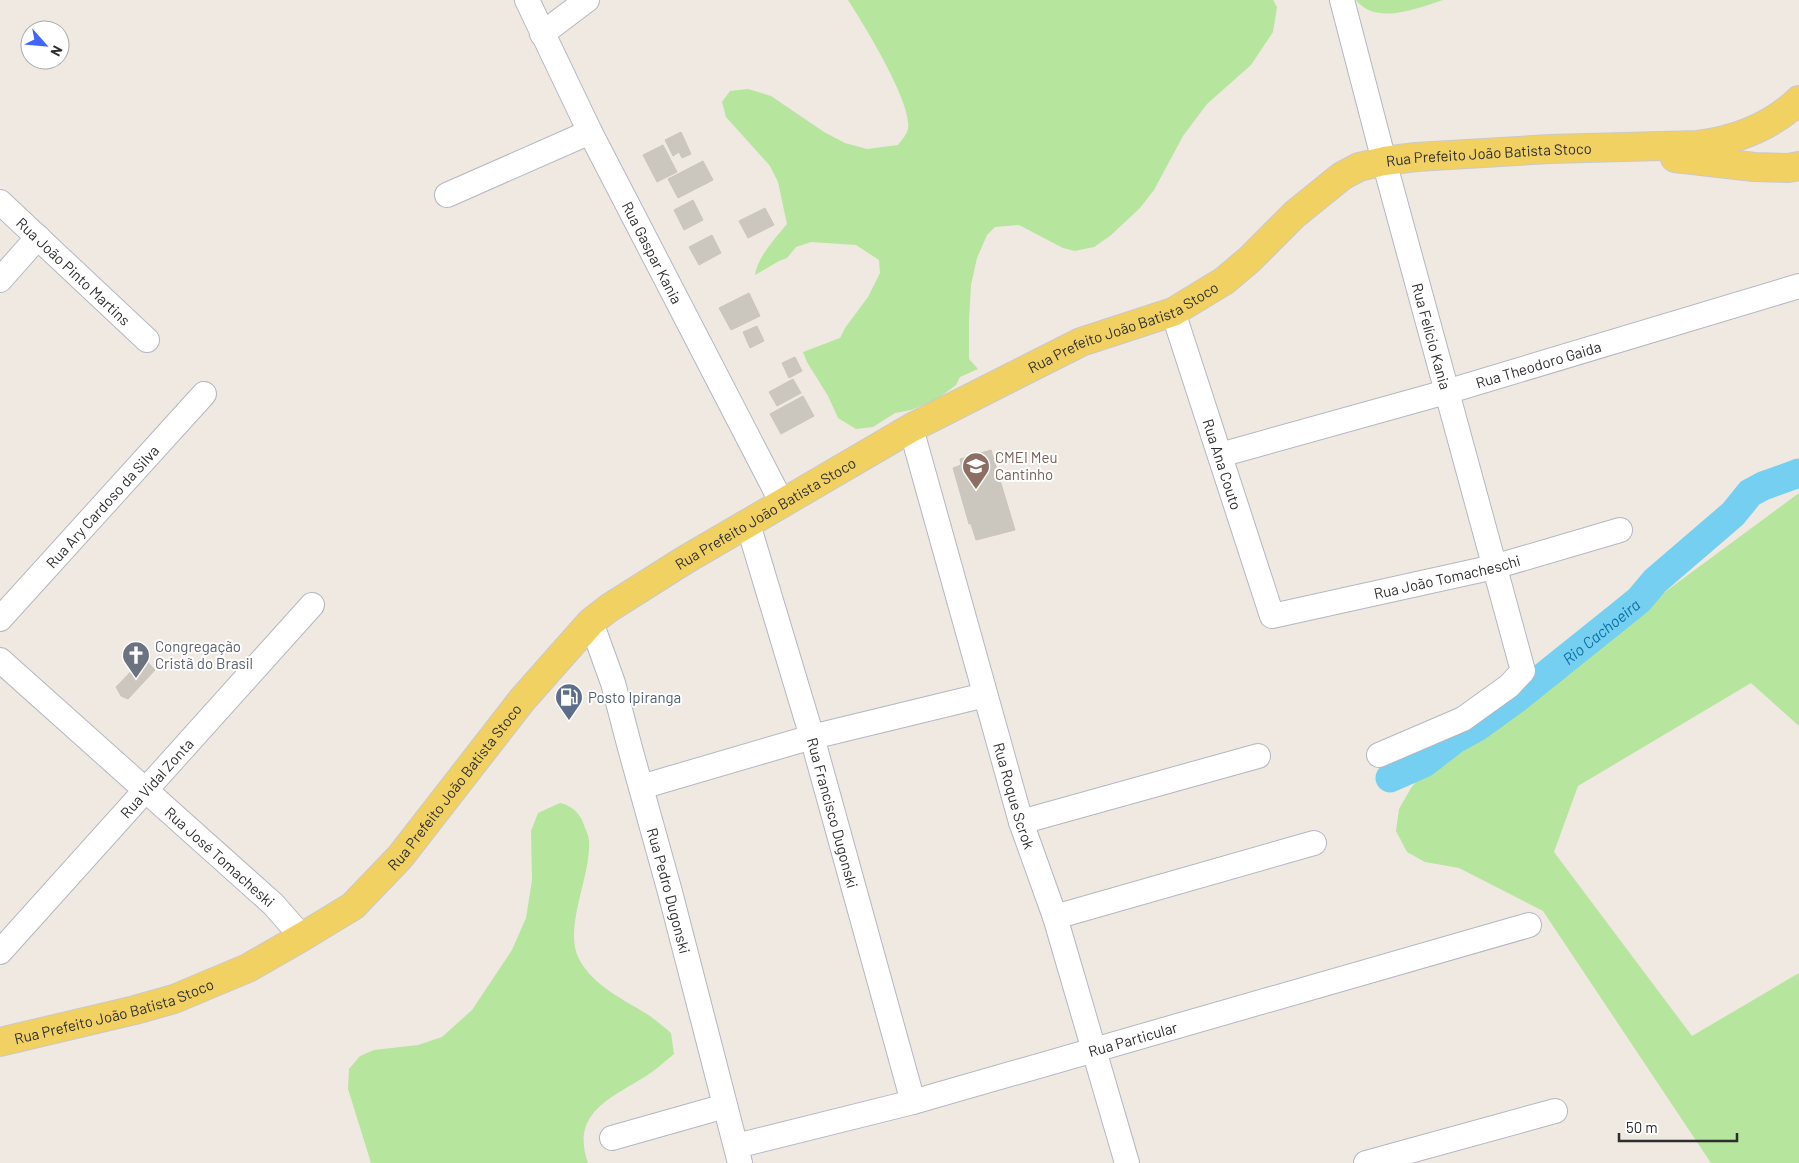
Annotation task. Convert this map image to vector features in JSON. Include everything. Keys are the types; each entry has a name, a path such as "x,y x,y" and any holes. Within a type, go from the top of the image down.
{"main road":[{"name":"Rua Prefeito João Batista Stoco","path":"0,1042 174,999 248,968 302,938 353,906 400,857 522,700 591,622 609,608 685,560 911,428 1081,342 1174,312 1224,281 1249,260 1301,209 1342,176 1359,167 1384,160 1550,149 1698,145 1720,142 1763,127 1799,100"},
{"path":"1799,105 1796,116 1799,132"},
{"name":"Rua Prefeito João Batista Stoco","path":"1622,147 1686,160 1773,169 1799,166"}],"street":[{"name":"Rua Gaspar Kania","path":"527,0 590,132 782,504"},
{"path":"542,34 587,0"},
{"name":"Rua Felício Kania","path":"1342,0 1446,392 1523,671 1509,686 1463,719 1379,755"},
{"path":"447,195 590,132"},
{"name":"Rua João Pinto Martins","path":"0,202 147,340"},
{"path":"0,280 38,237"},
{"name":"Rua Theodoro Gaida","path":"1220,455 1446,392 1799,286"},
{"name":"Rua Ana Couto","path":"1174,312 1272,616"},
{"name":"Rua Ary Cardoso da Silva","path":"0,619 204,394"},
{"name":"Rua Roque Scrok","path":"911,428 1022,822 1055,917 1127,1163"},
{"name":"Rua Francisco Dugonski","path":"748,524 812,737 913,1102"},
{"name":"Rua João Tomacheschi","path":"1272,616 1494,567 1620,530"},
{"name":"Rua Vidal Zonta","path":"0,952 312,605"},
{"name":"Rua Pedro Dugonski","path":"591,622 613,683 670,892 738,1155"},
{"name":"Rua José Tomacheski","path":"0,660 273,904 302,938"},
{"path":"641,787 812,737 985,695"},
{"path":"1022,822 1258,756"},
{"path":"1055,917 1314,843"},
{"name":"Rua Particular","path":"738,1155 913,1102 1529,925"},
{"path":"612,1138 725,1106"},
{"path":"1366,1163 1555,1111"}],"green space":[{"path":"848,0 1273,0 1277,7 1273,32 1251,65 1207,104 1183,136 1154,190 1140,208 1110,236 1094,247 1075,251 1063,248 1019,225 995,227 987,235 977,258 971,285 969,359 978,369 960,377 956,385 936,400 911,410 895,413 873,427 856,429 838,418 803,352 840,338 845,328 868,297 880,273 879,260 856,245 811,242 796,247 787,258 755,275 756,268 763,255 787,224 778,182 770,166 726,117 722,102 730,91 748,89 771,96 824,132 845,143 867,149 898,145 908,129 903,102 885,64"},
{"path":"1356,0 1443,0 1398,13 1386,14 1364,8"},
{"path":"1799,493 1799,726 1751,683 1578,786 1554,852 1692,1036 1799,973 1799,1163 1711,1163 1543,911 1459,868 1425,862 1407,852 1396,831 1399,809 1411,788 1422,774 1455,747"},
{"path":"560,803 569,806 579,815 589,840 586,870 574,933 575,947 579,959 585,969 601,985 650,1016 671,1033 674,1054 656,1069 614,1095 592,1116 585,1128 584,1144 588,1163 371,1163 348,1089 349,1069 360,1056 374,1050 418,1045 442,1037 472,1010 512,950 526,918 532,880 531,831 538,813"}],"building":[{"path":"681,132 691,154 682,158 679,152 673,156 665,140"},
{"path":"663,145 677,172 657,182 643,155"},
{"path":"703,161 713,180 678,198 668,179"},
{"path":"693,200 703,220 684,230 674,210"},
{"path":"765,208 774,225 748,238 739,221"},
{"path":"712,235 721,253 699,265 689,247"},
{"path":"749,293 760,316 731,330 719,308"},
{"path":"757,326 764,341 750,348 743,332"},
{"path":"795,357 802,371 789,378 782,363"},
{"path":"793,379 801,393 777,406 769,392"},
{"path":"803,396 814,416 781,434 770,414"},
{"path":"991,450 1015,530 976,540 971,524 969,524 953,468 961,465 960,459"},
{"name":"Congregação Cristã do Brasil","path":"144,658 155,670 128,699 121,696 116,687"}],"waterway":[{"name":"Rio Cachoeira","path":"1390,778 1424,763 1455,739 1477,727 1517,698 1639,600 1655,581 1733,514 1750,493 1763,486 1799,473"}],"place":[{"name":"CMEI Meu Cantinho","path":"976,490"},
{"name":"Congregação Cristã do Brasil","path":"136,679"},
{"name":"Posto Ipiranga","path":"569,721"}]}
